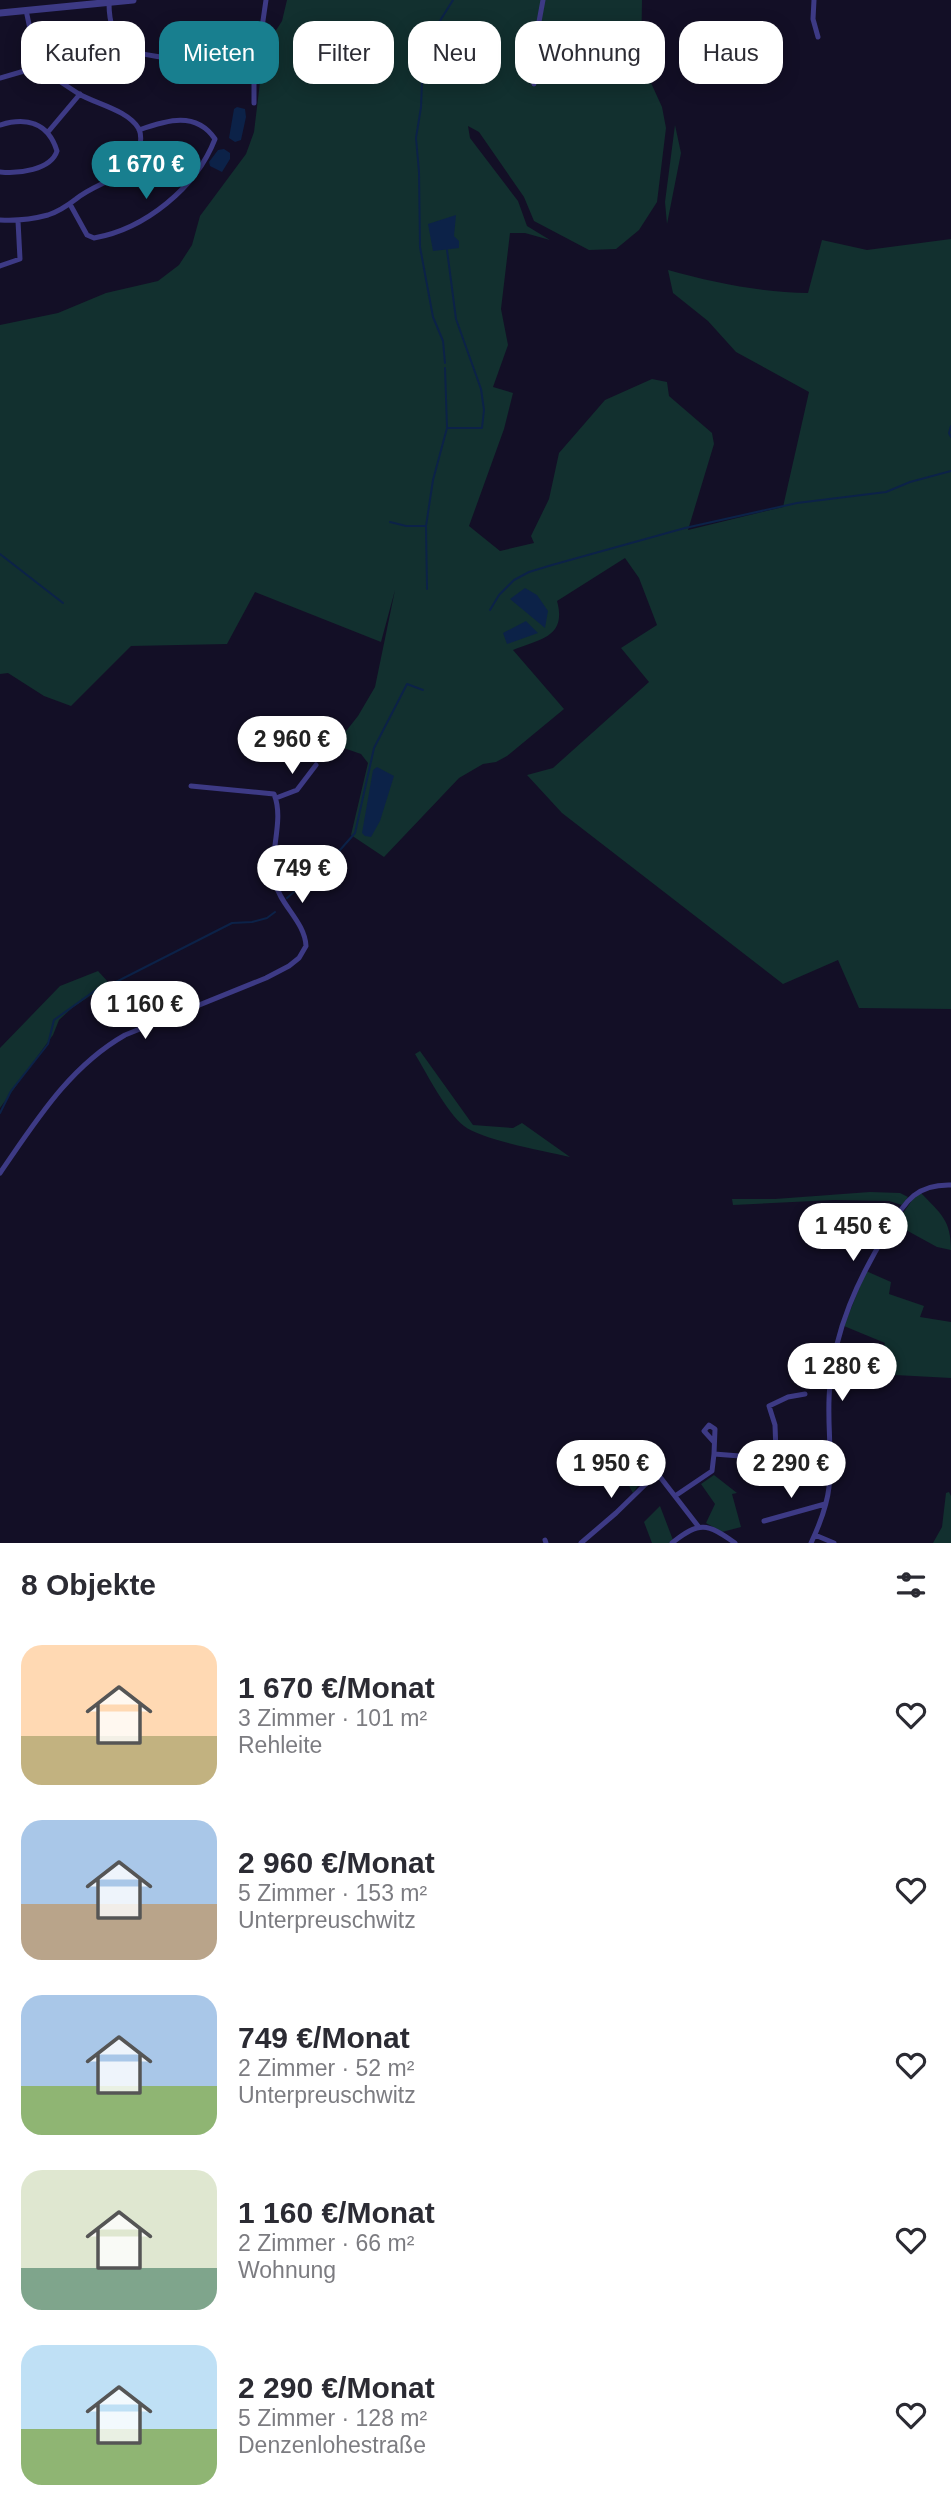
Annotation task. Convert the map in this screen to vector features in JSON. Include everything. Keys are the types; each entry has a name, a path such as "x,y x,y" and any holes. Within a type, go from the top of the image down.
{"street":[{"path":"0,13 133,0"},
{"path":"263,21 266,0"},
{"path":"539,21 543,0"},
{"path":"814,0 813,19 818,37"},
{"path":"109,2 113,28 124,45 150,56 159,57"},
{"path":"26,10 28,21"},
{"path":"0,78 21,72"},
{"path":"0,220 47,215 71,206 76,199 111,181 128,168 138,153 141,139 139,130 131,120 64,84"},
{"path":"254,84 254,103"},
{"path":"48,132 80,94"},
{"path":"71,206 87,234 93,238 131,225 174,198 202,162 215,139 200,123 188,120 139,130"},
{"path":"0,125 15,121 32,121 48,132 57,151 51,161 31,170 0,172"},
{"path":"0,266 20,259 18,220"},
{"path":"276,797 297,790 316,765"},
{"path":"191,786 270,792 276,797"},
{"path":"0,1172 55,1095 89,1060 109,1044 266,978 299,958 306,946 301,928 275,883 273,865 276,797"},
{"path":"811,1543 825,1504 829,1482 828,1401 834,1353 855,1288 901,1211 919,1190 951,1185"},
{"path":"776,1453 774,1422 769,1406 788,1397 805,1394"},
{"path":"675,1496 711,1472 714,1442"},
{"path":"640,1446 698,1526 711,1529 735,1543"},
{"path":"714,1454 753,1457 802,1447"},
{"path":"581,1543 657,1473"},
{"path":"764,1521 825,1504"},
{"path":"673,1543 698,1526"},
{"path":"815,1535 834,1543"}],"green space":[{"path":"287,0 642,0 642,21 515,21 515,84 652,84 662,107 666,128 657,202 639,230 616,249 589,250 534,221 524,197 479,132 468,126 470,138 518,201 527,226 550,240 525,233 510,233 501,309 508,345 493,387 513,393 504,429 469,526 500,551 534,543 531,536 549,499 559,453 605,400 652,379 667,382 669,396 712,433 714,444 688,530 783,507 809,392 736,352 708,321 673,293 668,270 737,286 808,293 822,240 867,250 951,239 951,1009 859,1008 838,960 783,984 562,813 527,775 553,768 649,682 621,648 657,625 639,578 625,558 557,601 558,622 549,635 513,650 564,709 507,756 496,762 483,764 459,778 384,857 351,835 368,763 361,754 335,745 358,716 375,687 395,590 381,642 255,592 227,644 131,646 71,706 44,696 8,673 0,674 0,325 58,313 106,293 158,281 179,265 192,245 200,216 246,154 254,132 260,84 279,84 279,26"},
{"path":"675,125 681,153 667,224 665,202"},
{"path":"98,971 109,983 59,1020 53,1035 0,1108 0,1048 60,986"},
{"path":"420,1051 473,1125 513,1128 522,1123 570,1157 485,1136 464,1126 431,1082 415,1054"},
{"path":"870,1192 900,1193 908,1197 902,1205 889,1201 834,1200 733,1205 732,1199 775,1199"},
{"path":"921,1193 947,1224 951,1250 937,1247 895,1224 916,1195"},
{"path":"866,1271 891,1282 889,1294 924,1306 920,1317 951,1322 951,1378 895,1375 875,1370 885,1343 844,1326"},
{"path":"851,1345 879,1355 874,1368 846,1358"},
{"path":"636,1447 650,1468 633,1493 618,1467"},
{"path":"714,1475 737,1493 732,1494 741,1527 722,1532 706,1523 715,1504 701,1484"},
{"path":"949,1492 951,1543 933,1543 942,1527 946,1493"},
{"path":"660,1506 673,1540 669,1543 652,1543 644,1522"}],"water":[{"path":"234,109 245,109 246,117 241,140 235,142 229,138"},
{"path":"224,149 230,153 230,159 222,172 210,166 209,162 218,150"},
{"path":"456,215 454,236 459,241 459,248 433,251 428,224"},
{"path":"525,588 537,595 548,611 545,628 510,599"},
{"path":"526,621 538,633 507,644 503,633"},
{"path":"326,730 335,733 336,737 319,759 314,759 312,750 307,748 304,740 310,733 322,737"},
{"path":"377,767 394,776 380,821 371,837 362,833 373,770"}],"waterway":[{"path":"445,363 443,341 433,317 420,247 416,138 421,107 423,56 453,0"},
{"path":"447,250 456,319 481,389 484,410 482,428 447,428"},
{"path":"427,589 426,526 433,480 447,428 445,368"},
{"path":"951,426 951,437"},
{"path":"490,610 499,595 514,580 552,565 685,528 797,503 886,492 910,482 951,471"},
{"path":"390,522 406,526 426,526"},
{"path":"0,554 63,603"},
{"path":"287,898 333,858 355,833 374,748 407,684 423,690"},
{"path":"0,1113 11,1091 48,1044 54,1020 100,987 112,984 232,923 252,922 267,918 275,912"}]}
